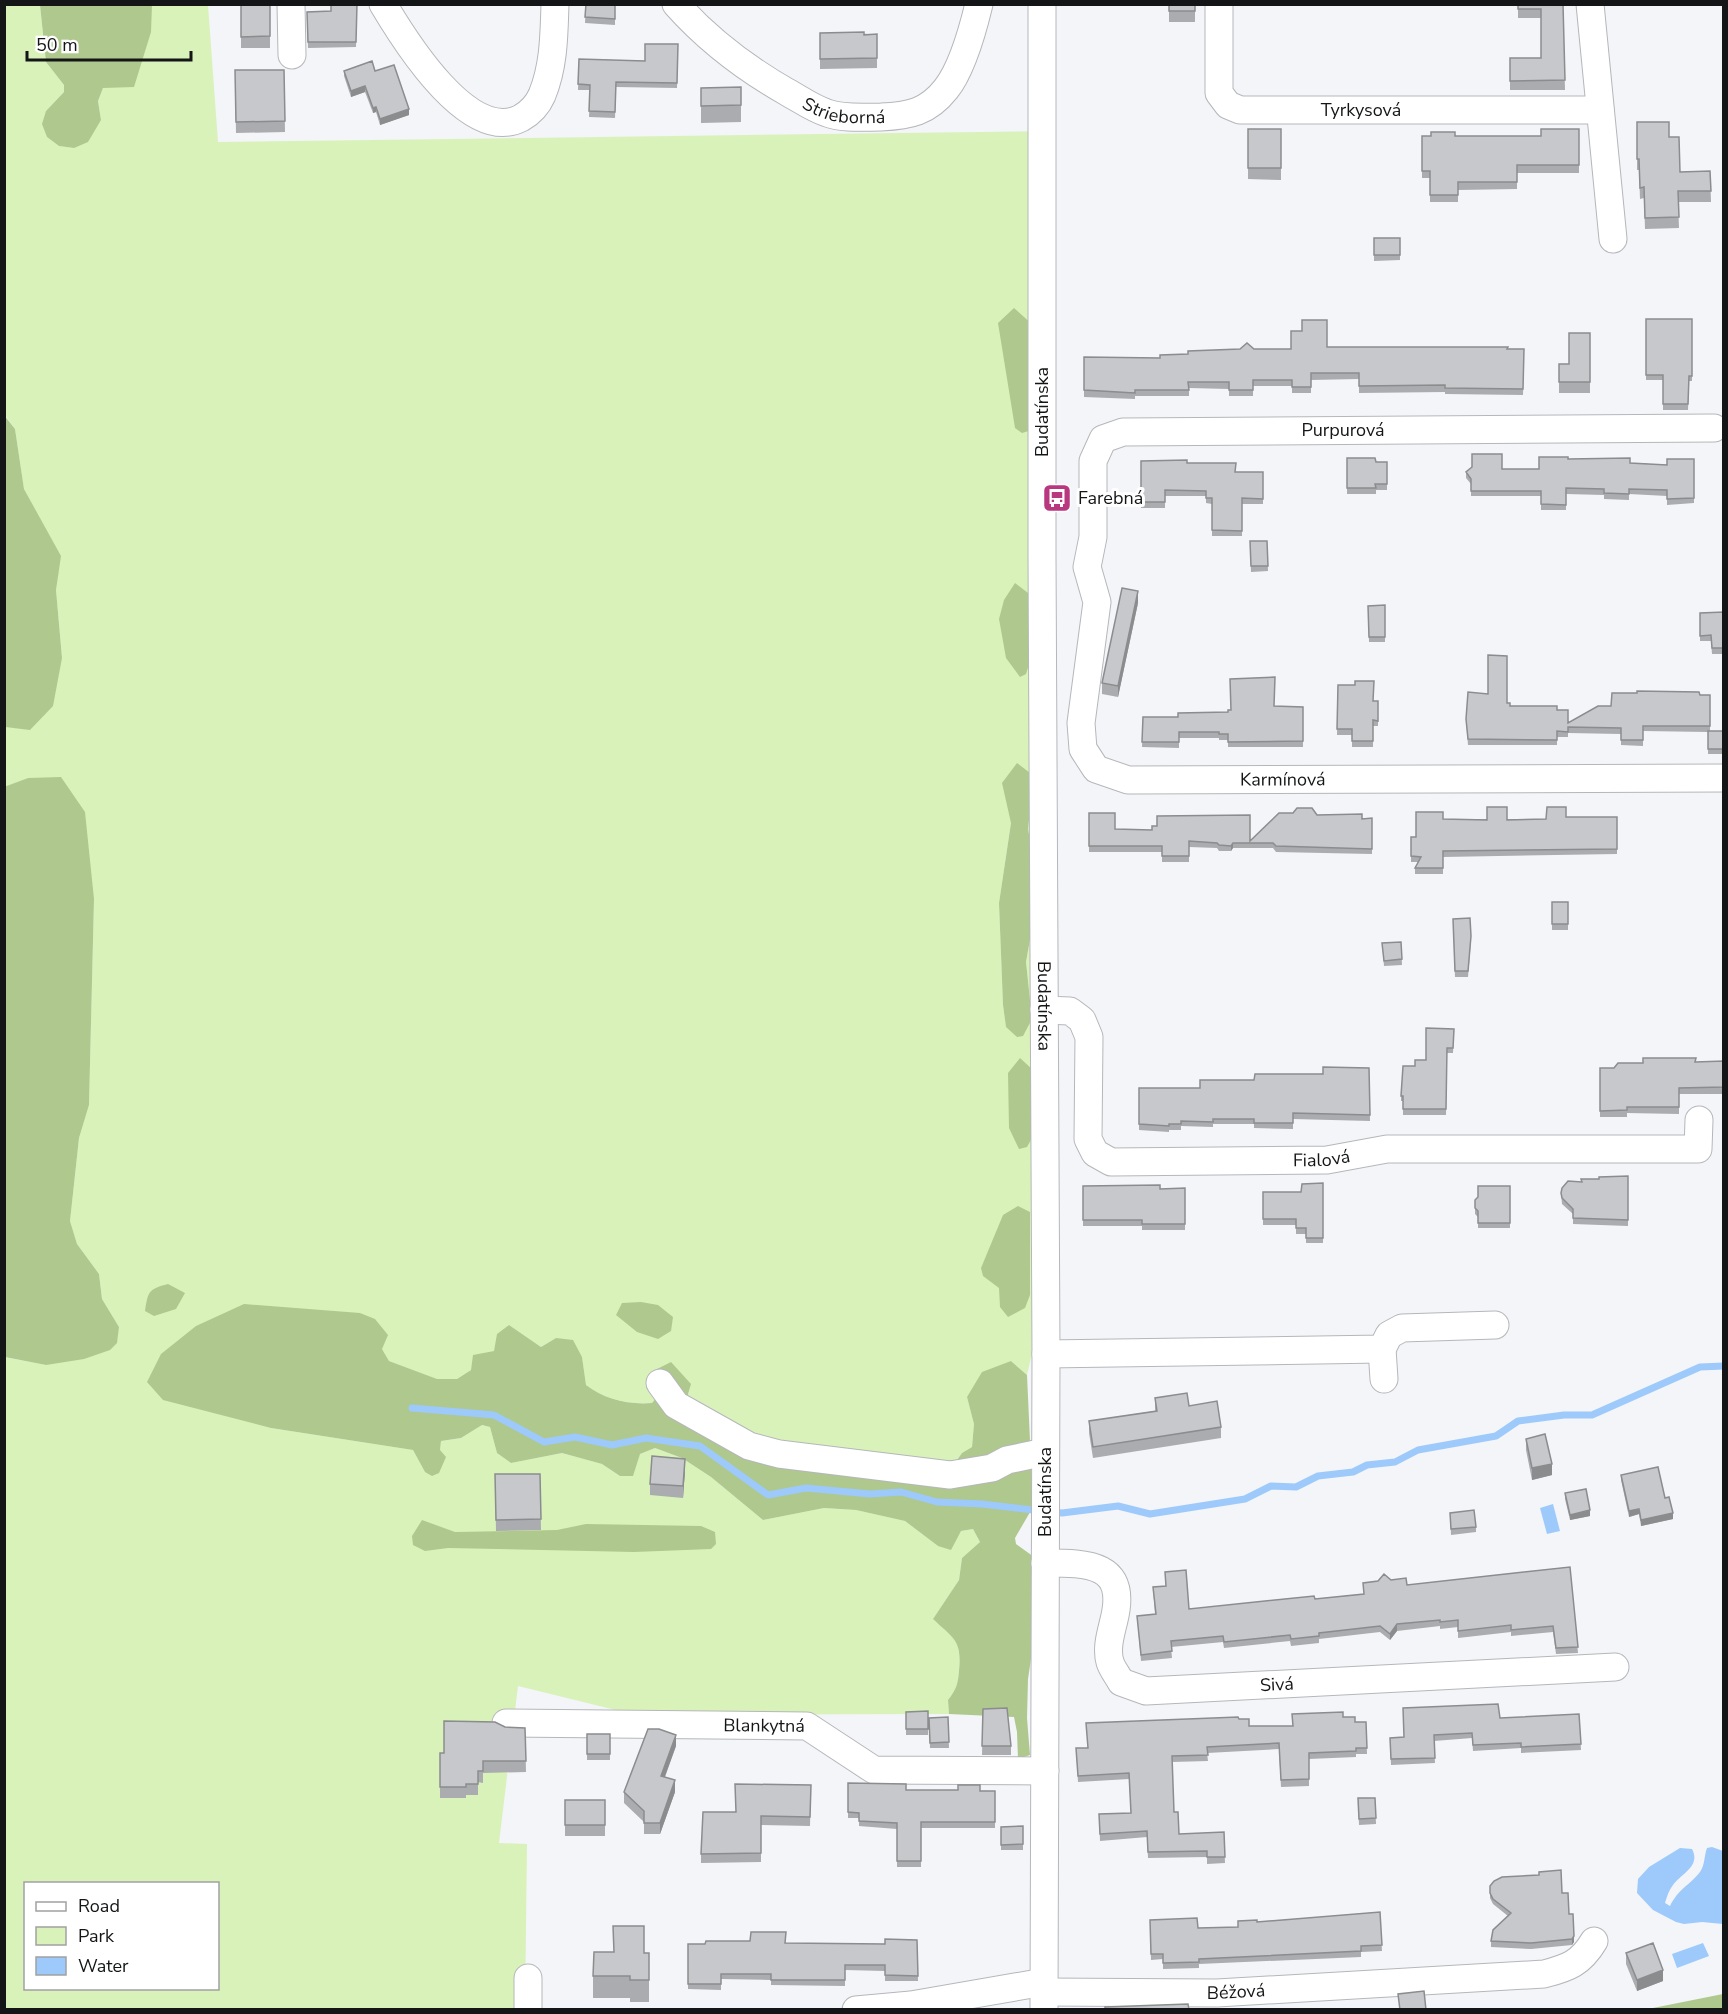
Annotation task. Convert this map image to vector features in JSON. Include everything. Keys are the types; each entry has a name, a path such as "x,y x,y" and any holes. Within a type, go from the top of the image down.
{"street":[{"path":"291,4 292,56"},
{"path":"383,4 414,54 445,89 463,106 482,118 496,122 513,122 529,114 541,96 549,72 553,48 555,4"},
{"name":"Strieborná","path":"676,4 691,22 726,52 768,81 813,107 828,114 843,117 879,117 908,116 923,109 946,89 964,56 979,4"},
{"name":"Budatínska","path":"1042,4 1046,1354 1044,1998"},
{"name":"Tyrkysová","path":"1219,4 1219,93 1228,105 1240,110 1600,110"},
{"path":"1590,4 1613,239"},
{"name":"Purpurová","path":"1087,567 1093,537 1093,461 1103,439 1123,432 1714,428"},
{"path":"1042,568 1087,567"},
{"name":"Karmínová","path":"1087,567 1096,602 1081,723 1083,749 1096,770 1128,780 1724,778"},
{"name":"Fialová","path":"1044,1010 1070,1011 1082,1020 1089,1037 1088,1139 1095,1153 1111,1162 1327,1160 1387,1149 1698,1149 1699,1120"},
{"path":"1384,1379 1382,1349 1389,1335 1402,1329 1495,1325"},
{"path":"1046,1354 1382,1349"},
{"path":"660,1383 676,1405 749,1446 779,1454 950,1475 992,1468 1006,1460 1045,1452"},
{"name":"Sivá","path":"1045,1563 1083,1564 1099,1569 1112,1578 1117,1590 1118,1605 1109,1641 1110,1662 1122,1682 1146,1691 1615,1667"},
{"name":"Blankytná","path":"506,1723 807,1726 874,1770 1045,1771"},
{"name":"Béžová","path":"856,2010 1044,1998 1217,1993 1544,1974 1565,1969 1586,1956 1594,1941"},
{"path":"528,1978 528,2010"}],"green space":[{"path":"152,4 208,5 218,142 1055,131 1055,1254 1027,1375 1011,1361 967,1397 974,1424 972,1447 962,1453 950,1470 784,1452 692,1410 688,1394 662,1391 652,1403 626,1402 609,1397 586,1385 582,1357 556,1338 541,1347 509,1325 494,1351 474,1356 471,1370 457,1379 436,1379 389,1361 382,1349 271,1428 413,1450 425,1472 440,1450 441,1441 461,1438 482,1425 490,1427 497,1453 511,1463 562,1453 602,1464 620,1476 640,1454 655,1448 682,1458 711,1477 763,1520 824,1508 856,1510 905,1521 938,1546 961,1531 973,1529 980,1542 962,1558 959,1580 933,1619 958,1646 959,1671 955,1690 948,1700 949,1714 636,1715 518,1686 499,1843 527,1844 525,2009 5,2009 4,1357 46,1365 119,1327 102,1299 99,1274 77,1244 70,1221 79,1138 89,1105 94,899 28,778 5,787 5,727 30,729 62,658 56,590 60,556 24,489 15,429 5,415 5,5 40,5 46,62 64,85 64,92 46,111 47,137 59,146 74,148 101,120 98,101 103,88","holes":["1034,776 1028,829 1033,855 1032,928 1026,962 1032,1019 1006,1026 1003,1005 999,903 1011,823"]},
{"path":"40,5 152,5 151,32 134,87 103,88 98,101 101,120 88,142 74,148 59,146 47,137 42,124 46,111 64,92 64,85 46,62"},
{"path":"1014,308 1034,326 1032,430 1022,433 1015,428 998,323"},
{"path":"4,415 15,429 24,489 61,556 56,590 62,658 53,706 30,730 5,727"},
{"path":"1015,583 1032,596 1033,652 1026,674 1020,677 1006,658 999,619 1004,600"},
{"path":"1017,763 1034,776 1028,829 1033,855 1032,928 1026,962 1032,1019 1023,1036 1017,1037 1006,1027 1003,1005 999,903 1011,823 1002,783"},
{"path":"61,777 85,812 94,899 89,1105 79,1138 70,1221 77,1244 99,1274 102,1299 119,1327 117,1343 110,1350 84,1359 46,1365 5,1357 4,787 28,778"},
{"path":"1020,1058 1033,1070 1036,1131 1027,1147 1019,1149 1009,1128 1008,1073"},
{"path":"1018,1206 1030,1212 1030,1295 1025,1308 1008,1317 1000,1307 999,1288 983,1276 981,1268 1003,1215"},
{"path":"168,1284 185,1293 176,1309 154,1316 145,1311 150,1292"},
{"path":"641,1302 658,1305 673,1317 671,1331 658,1339 637,1332 616,1315 622,1303"},
{"path":"244,1304 360,1313 375,1319 388,1335 382,1349 389,1361 437,1379 457,1379 471,1370 473,1355 494,1351 497,1334 509,1325 541,1347 556,1338 573,1340 582,1357 586,1385 617,1400 652,1403 662,1391 657,1369 671,1362 691,1384 688,1394 692,1410 784,1452 950,1470 962,1453 972,1447 974,1424 967,1397 982,1372 1011,1361 1027,1375 1033,1507 1015,1538 1016,1544 1034,1557 1040,1599 1028,1679 1027,1718 1030,1755 1018,1759 1014,1717 949,1714 948,1700 955,1690 959,1671 958,1646 933,1619 959,1580 962,1558 980,1542 973,1529 961,1531 951,1550 938,1546 905,1521 856,1510 824,1508 763,1520 711,1477 682,1458 655,1448 640,1454 633,1476 620,1476 602,1464 562,1453 511,1463 497,1453 490,1427 482,1425 461,1438 441,1441 440,1450 446,1457 439,1473 432,1476 425,1472 413,1450 271,1428 163,1400 147,1382 161,1354 196,1326"},
{"path":"422,1520 455,1532 557,1530 586,1524 701,1526 715,1532 716,1544 711,1549 634,1552 448,1548 425,1551 413,1545 412,1536"},
{"path":"1723,1994 1723,2009 1648,2009"}],"water":[{"path":"1553,1504 1560,1531 1547,1534 1540,1508"},
{"path":"1712,1847 1723,1851 1723,1924 1676,1922 1653,1910 1637,1893 1638,1879 1649,1867 1680,1848 1692,1849 1694,1860 1692,1865 1673,1885 1667,1896 1665,1903 1670,1906 1677,1895 1700,1872 1707,1848"},
{"path":"1703,1943 1709,1956 1677,1968 1672,1954"}],"building":[{"path":"241,4 270,4 270,36 241,37"},
{"path":"331,4 357,4 356,42 308,42 307,12 331,11"},
{"path":"586,4 615,4 615,19 585,17"},
{"path":"1169,4 1195,4 1195,11 1169,11"},
{"path":"1518,4 1563,4 1565,80 1510,81 1510,58 1541,58 1541,9 1518,9"},
{"path":"864,32 864,35 877,34 877,58 820,59 820,33"},
{"path":"645,44 678,44 677,83 616,82 615,112 589,111 590,85 578,84 579,59 645,61"},
{"path":"372,61 375,71 394,65 409,109 380,119 376,107 373,108 365,86 351,91 344,71"},
{"path":"235,70 284,70 285,121 236,122"},
{"path":"741,87 741,105 701,106 701,88"},
{"path":"1637,122 1669,122 1669,137 1679,137 1680,172 1710,171 1711,191 1678,191 1679,217 1645,218 1644,187 1640,188 1639,159 1637,159"},
{"path":"1248,129 1281,129 1281,168 1248,168"},
{"path":"1541,129 1579,129 1579,165 1517,165 1517,182 1458,182 1458,195 1430,195 1430,171 1422,171 1422,136 1431,136 1431,132 1455,132 1455,136 1541,136"},
{"path":"1374,238 1400,238 1400,255 1374,255"},
{"path":"1646,319 1692,319 1692,376 1689,376 1688,404 1663,404 1663,375 1646,375"},
{"path":"1302,320 1327,320 1327,347 1508,347 1507,349 1524,349 1523,389 1445,388 1445,385 1359,386 1359,373 1311,373 1311,387 1292,387 1292,380 1253,380 1253,390 1229,390 1229,382 1188,382 1189,390 1135,390 1135,393 1084,390 1084,357 1160,358 1160,355 1188,354 1188,351 1240,349 1247,343 1254,349 1291,349 1291,331 1302,331"},
{"path":"1569,333 1590,333 1590,382 1559,382 1559,364 1569,364"},
{"path":"1472,454 1502,454 1502,469 1539,469 1539,457 1630,458 1630,463 1667,465 1667,459 1694,459 1694,498 1667,499 1667,490 1629,489 1629,494 1604,493 1604,489 1566,488 1566,505 1541,504 1541,491 1471,491 1471,479 1466,472 1472,467"},
{"path":"1347,458 1375,458 1376,462 1387,462 1387,484 1375,484 1376,488 1347,488"},
{"path":"1187,460 1187,463 1236,463 1235,472 1263,472 1263,499 1242,498 1242,531 1212,530 1212,498 1206,498 1206,491 1165,490 1165,502 1141,502 1141,461"},
{"path":"1250,541 1267,541 1268,566 1251,566"},
{"path":"1122,588 1138,591 1118,686 1102,683"},
{"path":"1385,605 1385,637 1369,637 1368,606"},
{"path":"1724,612 1724,648 1712,648 1711,635 1700,636 1700,613"},
{"path":"1488,655 1507,656 1507,703 1510,703 1510,706 1557,706 1557,710 1568,710 1568,723 1598,706 1611,706 1612,693 1699,692 1700,695 1710,695 1710,726 1643,726 1643,740 1621,740 1621,728 1568,727 1568,732 1557,731 1557,740 1468,739 1466,719 1468,692 1488,694"},
{"path":"1275,677 1274,706 1303,707 1303,741 1228,742 1228,734 1219,734 1219,732 1179,732 1179,742 1142,742 1143,717 1178,717 1178,713 1228,712 1231,710 1230,679"},
{"path":"1355,681 1374,681 1373,701 1378,701 1378,721 1373,720 1373,741 1352,741 1352,729 1337,729 1338,685 1355,685"},
{"path":"1708,731 1724,731 1724,749 1708,749"},
{"path":"1487,807 1507,807 1507,820 1546,819 1547,807 1566,807 1566,817 1617,817 1617,849 1443,851 1443,868 1415,868 1421,857 1411,856 1411,837 1416,837 1416,812 1443,812 1443,819 1487,820"},
{"path":"1297,808 1312,808 1317,815 1362,814 1362,819 1372,818 1372,849 1276,846 1273,843 1233,843 1231,846 1189,841 1189,856 1162,856 1162,846 1089,846 1089,813 1115,813 1115,829 1152,830 1152,826 1157,826 1157,816 1250,815 1250,841 1279,813 1293,813"},
{"path":"1552,902 1568,902 1568,924 1552,924"},
{"path":"1470,918 1468,971 1455,971 1453,919"},
{"path":"1401,942 1402,959 1384,961 1382,943"},
{"path":"1426,1028 1454,1029 1453,1048 1447,1048 1446,1109 1403,1109 1403,1096 1401,1096 1403,1066 1415,1066 1415,1060 1426,1060"},
{"path":"1643,1058 1696,1058 1695,1062 1724,1061 1724,1087 1679,1088 1679,1107 1627,1107 1627,1110 1600,1111 1600,1068 1614,1068 1618,1063 1643,1063"},
{"path":"1323,1067 1369,1068 1370,1115 1293,1113 1293,1123 1254,1123 1254,1119 1213,1119 1213,1122 1181,1121 1181,1124 1169,1124 1169,1126 1139,1124 1139,1088 1200,1088 1200,1080 1254,1080 1255,1074 1323,1074"},
{"path":"1628,1176 1628,1220 1573,1218 1573,1209 1562,1198 1562,1188 1568,1181 1582,1182 1581,1179"},
{"path":"1323,1183 1323,1238 1306,1238 1306,1228 1296,1228 1296,1219 1263,1219 1263,1192 1301,1192 1302,1184"},
{"path":"1160,1185 1160,1189 1185,1188 1185,1224 1142,1224 1142,1220 1083,1220 1083,1186"},
{"path":"1478,1186 1510,1186 1510,1223 1478,1223 1475,1200 1478,1197"},
{"path":"1187,1393 1189,1406 1217,1401 1221,1427 1093,1447 1089,1421 1157,1411 1155,1398"},
{"path":"1545,1434 1552,1464 1532,1468 1526,1439"},
{"path":"652,1456 685,1459 683,1486 650,1484"},
{"path":"1658,1467 1665,1498 1669,1497 1673,1513 1641,1520 1639,1509 1629,1511 1621,1475"},
{"path":"495,1474 540,1474 541,1519 496,1520"},
{"path":"1586,1489 1590,1510 1570,1515 1565,1493"},
{"path":"1474,1510 1476,1527 1451,1529 1450,1513"},
{"path":"1570,1567 1578,1647 1556,1648 1553,1626 1511,1630 1511,1625 1458,1631 1458,1620 1440,1622 1440,1620 1397,1624 1390,1634 1380,1626 1319,1633 1319,1636 1291,1639 1290,1635 1224,1642 1223,1636 1171,1641 1172,1651 1141,1655 1137,1616 1156,1614 1153,1587 1166,1586 1165,1572 1186,1570 1189,1609 1314,1596 1315,1599 1364,1594 1363,1583 1378,1581 1384,1574 1391,1580 1406,1578 1407,1585"},
{"path":"1498,1704 1500,1718 1579,1714 1581,1744 1521,1747 1521,1743 1473,1745 1472,1733 1434,1735 1435,1758 1391,1759 1390,1738 1404,1737 1403,1708"},
{"path":"1007,1708 1011,1746 982,1746 983,1709"},
{"path":"928,1711 928,1729 906,1729 906,1712"},
{"path":"1343,1712 1343,1717 1355,1717 1355,1722 1366,1722 1367,1748 1356,1748 1356,1751 1309,1753 1309,1779 1281,1780 1279,1743 1207,1747 1208,1755 1172,1756 1174,1812 1178,1812 1179,1834 1224,1832 1225,1857 1207,1857 1207,1851 1148,1852 1147,1831 1100,1834 1099,1814 1131,1813 1129,1773 1078,1776 1076,1748 1088,1748 1086,1723 1238,1717 1249,1719 1249,1726 1293,1726 1292,1714"},
{"path":"948,1717 949,1742 930,1743 929,1718"},
{"path":"444,1721 495,1722 505,1727 525,1728 526,1761 483,1761 483,1771 478,1771 478,1784 466,1784 466,1787 440,1787 440,1753 444,1753"},
{"path":"648,1729 659,1729 676,1735 661,1776 675,1780 660,1823 644,1823 644,1811 624,1792"},
{"path":"587,1734 610,1734 610,1754 587,1754"},
{"path":"848,1783 906,1784 906,1790 958,1790 958,1785 980,1785 980,1791 995,1791 995,1822 921,1822 921,1861 897,1861 897,1823 859,1821 859,1813 848,1812"},
{"path":"735,1784 811,1785 810,1817 761,1816 761,1853 701,1854 703,1812 736,1812"},
{"path":"1358,1798 1375,1798 1376,1818 1359,1819"},
{"path":"565,1800 605,1800 605,1825 565,1825"},
{"path":"1023,1826 1023,1844 1001,1845 1001,1827"},
{"path":"1561,1870 1562,1893 1568,1893 1569,1914 1573,1914 1574,1936 1572,1939 1531,1943 1491,1941 1493,1930 1511,1913 1493,1899 1490,1886 1494,1881 1502,1877 1539,1875 1539,1872"},
{"path":"1380,1912 1382,1945 1361,1946 1361,1951 1199,1959 1199,1962 1163,1963 1163,1954 1151,1954 1150,1920 1197,1918 1198,1928 1238,1927 1238,1921 1257,1920 1257,1922"},
{"path":"613,1926 644,1926 644,1953 649,1953 649,1980 630,1980 630,1976 593,1976 594,1952 614,1952"},
{"path":"751,1932 786,1932 785,1943 885,1944 885,1939 917,1940 918,1976 885,1975 885,1965 845,1965 845,1980 771,1980 771,1974 721,1974 721,1984 688,1984 688,1944 705,1944 706,1941 750,1941"},
{"path":"1653,1943 1663,1970 1637,1980 1626,1953"},
{"path":"1424,1991 1426,2010 1400,2010 1398,1994"},
{"path":"1188,2004 1189,2010 1105,2010 1105,2007"}],"waterway":[{"path":"1052,1512 1062,1513 1118,1506 1150,1514 1245,1499 1271,1486 1296,1487 1318,1476 1353,1472 1367,1465 1395,1462 1418,1450 1496,1436 1518,1421 1564,1415 1592,1415 1700,1367 1724,1366"},
{"path":"412,1408 494,1415 544,1442 575,1437 612,1445 646,1438 700,1446 768,1495 806,1488 870,1494 901,1492 937,1502 982,1504 1041,1511"}],"place":[{"name":"Farebná","path":"1057,498"}]}
